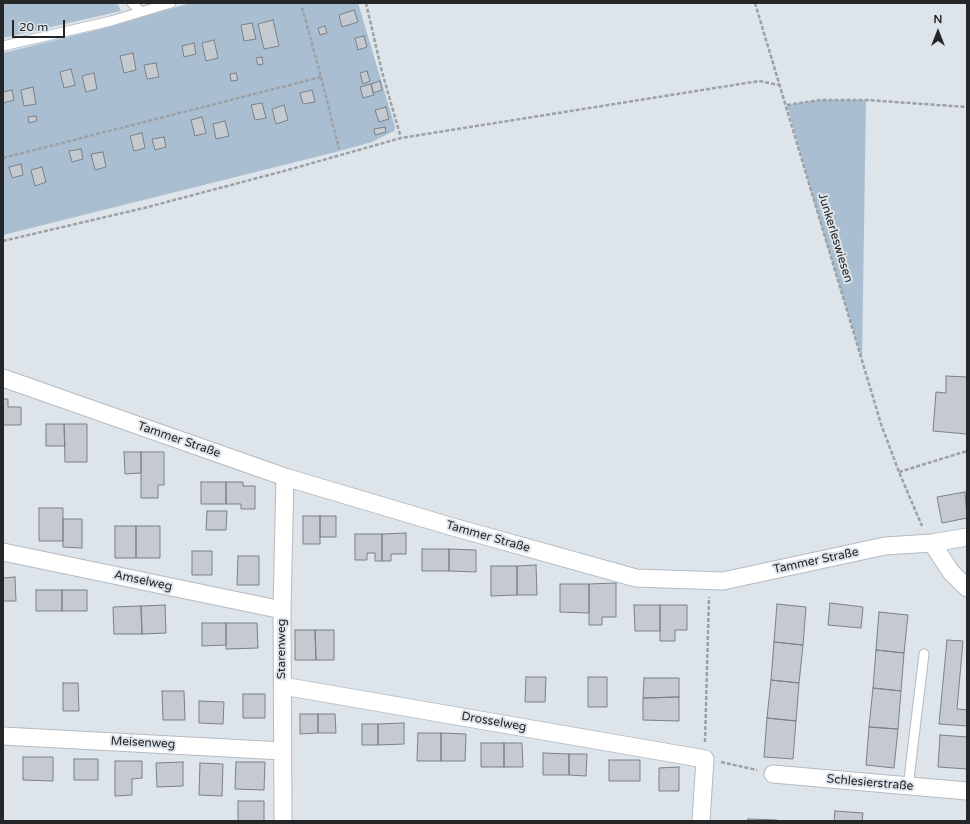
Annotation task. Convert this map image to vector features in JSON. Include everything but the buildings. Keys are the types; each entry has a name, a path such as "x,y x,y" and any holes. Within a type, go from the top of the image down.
{"street":[{"name":"Tammer Straße","path":"3,378 284,477 446,525 636,578 723,581 885,546 932,544 967,537"},
{"name":"Starenweg","path":"283,821 282,610 284,477"},
{"path":"932,544 951,572 967,588"},
{"name":"Amselweg","path":"3,552 282,610"},
{"name":"Drosselweg","path":"283,686 705,759"},
{"name":"Meisenweg","path":"3,736 283,751"},
{"path":"701,821 705,759"},
{"name":"Schlesierstraße","path":"773,774 967,791"}],"lane":[{"path":"132,3 141,12"},
{"path":"3,46 111,21 171,3"},
{"path":"908,786 924,654"}],"path":[{"path":"366,3 382,72 402,138"},
{"name":"Junkerleswiesen","path":"755,3 779,85 787,105 820,222 881,424 899,472 922,526 932,544"},
{"path":"302,7 339,149"},
{"path":"3,158 321,77"},
{"path":"3,241 284,172 402,138 760,81 779,85"},
{"path":"787,105 820,100 866,100 967,107"},
{"path":"899,472 967,451"},
{"path":"709,580 705,759 773,774"}],"shaded area":[{"path":"3,3 112,3 118,5 121,11 3,38"},
{"path":"191,3 358,3 395,127 394,131 372,142 336,152 3,235 3,53 101,29"},
{"path":"820,100 866,100 862,359 820,222 787,105"}]}
